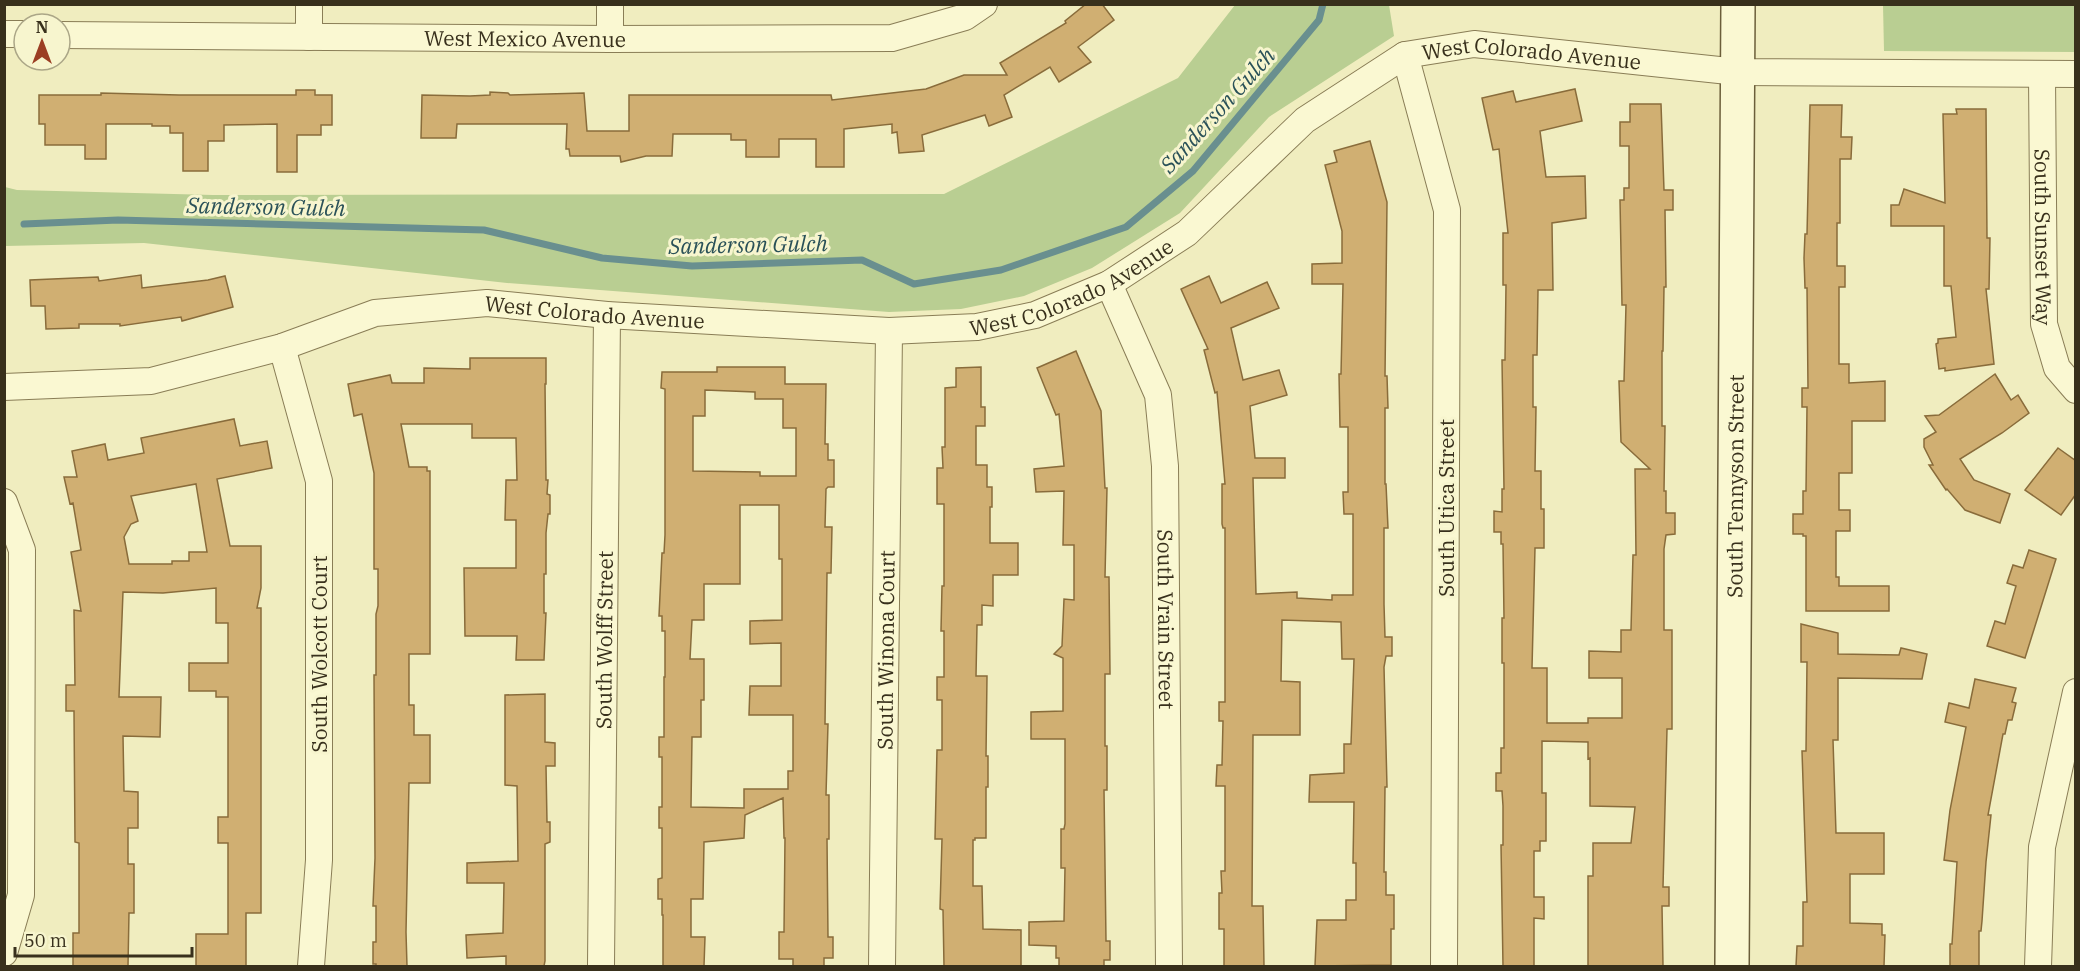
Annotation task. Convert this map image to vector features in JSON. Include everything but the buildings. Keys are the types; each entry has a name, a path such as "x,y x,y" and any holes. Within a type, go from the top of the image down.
{"street":[{"path":"309,4 309,37"},
{"path":"610,4 610,39"},
{"name":"South Tennyson Street","path":"1732,966 1738,4"},
{"name":"West Mexico Avenue","path":"72,35 610,39 892,38 970,9"},
{"name":"West Colorado Avenue","path":"4,387 151,381 282,347 375,313 487,303 607,315 889,331 977,327 1035,315 1109,284 1187,233 1305,120 1405,55 1474,44 1738,72 2076,74"},
{"name":"South Utica Street","path":"1405,55 1447,210 1444,966"},
{"name":"South Sunset Way","path":"2042,75 2044,324 2057,368 2076,390"},
{"name":"South Vrain Street","path":"1109,284 1158,395 1166,466 1169,966"},
{"name":"South Wolff Street","path":"601,966 607,315"},
{"name":"South Winona Court","path":"882,966 889,331"},
{"name":"South Wolcott Court","path":"282,347 319,481 319,860 311,966"},
{"path":"4,502 22,550 21,895 4,953"},
{"path":"2038,966 2042,847 2076,692"}],"green space":[{"path":"1235,5 1389,5 1394,36 1269,117 1180,213 1092,268 1024,296 961,309 889,312 507,283 144,243 5,246 5,187 17,190 213,195 944,194 1178,78"},
{"path":"1883,5 2075,5 2075,52 1884,51"}],"waterway":[{"name":"Sanderson Gulch","path":"24,224 118,220 484,230 602,258 692,266 862,260 914,284 1001,270 1126,227 1193,171 1319,20 1323,4"}]}
